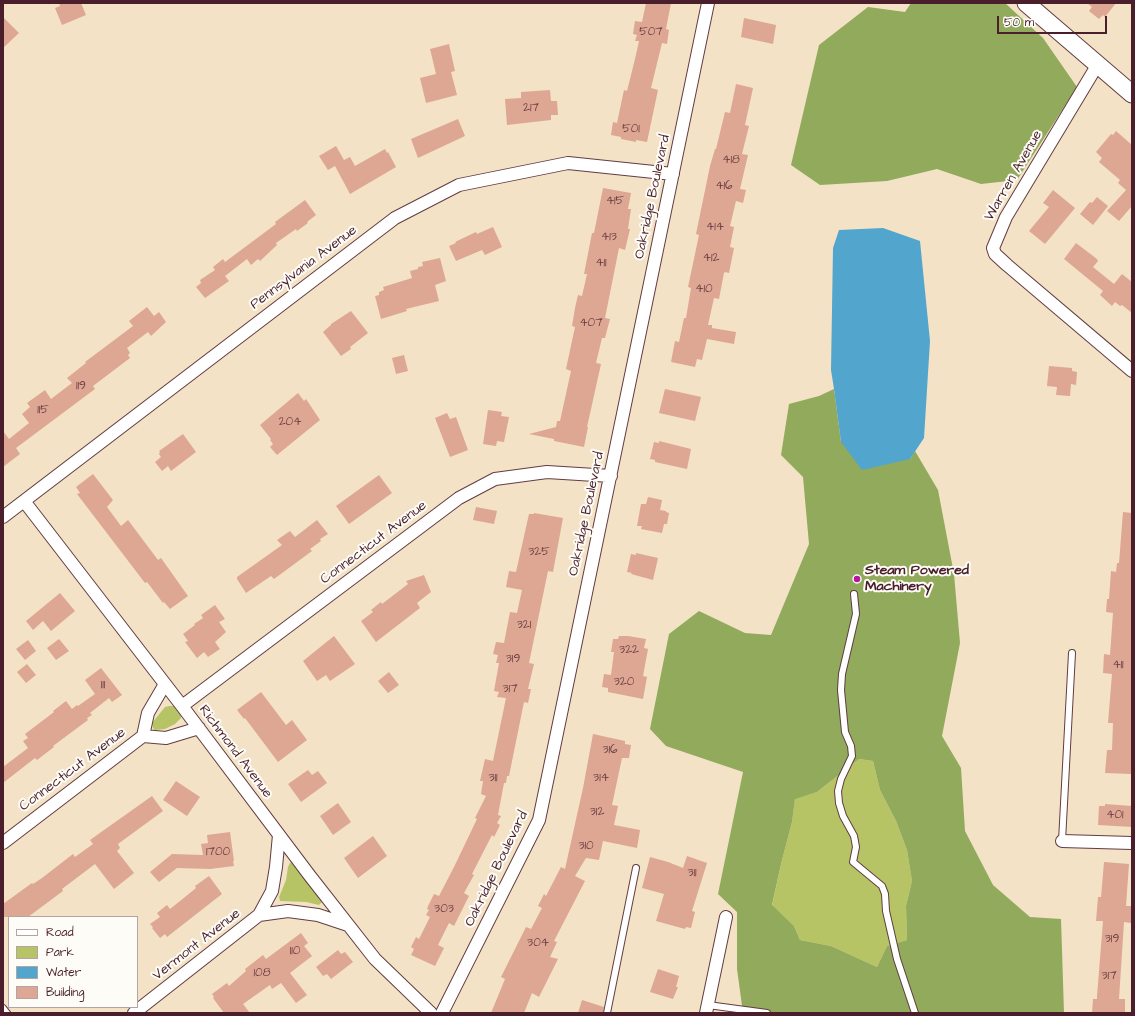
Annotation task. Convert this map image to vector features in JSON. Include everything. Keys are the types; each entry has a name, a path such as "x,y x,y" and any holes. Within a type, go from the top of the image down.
{"street":[{"name":"Oakridge Boulevard","path":"442,1013 539,820 708,3"},
{"path":"1026,3 1132,94"},
{"name":"Warren Avenue","path":"1098,64 1006,217 993,248 995,254 1007,265 1132,370"},
{"name":"Pennsylvania Avenue","path":"3,517 395,218 459,185 568,163 673,174"},
{"name":"Connecticut Avenue","path":"182,706 459,498 496,479 547,472 611,476"},
{"name":"Richmond Avenue","path":"24,501 375,959 431,1013"},
{"name":"Connecticut Avenue","path":"3,843 143,736 148,713 165,684"},
{"name":"Connecticut Avenue","path":"143,736 166,738 199,728"},
{"name":"Vermont Avenue","path":"134,1013 259,915 272,891 279,835"},
{"path":"1062,841 1132,843"},
{"name":"Vermont Avenue","path":"259,915 288,911 318,915 348,925"},
{"path":"707,1009 726,917"}],"lane":[{"path":"854,594 856,614 842,674 841,690 845,732 851,746 852,756 838,791 839,803 842,816 854,836 856,847 853,862 882,886 885,894 886,911 897,959 915,1013"},
{"path":"1062,841 1072,653"},
{"path":"607,1013 636,868"},
{"path":"3,1008 7,1013"},
{"path":"707,1009 767,1013"}],"green space":[{"path":"911,3 1005,3 1043,38 1077,87 1017,180 981,184 937,169 887,181 820,185 791,165 819,45 868,7 905,12"},
{"path":"834,389 841,442 910,459 915,451 938,490 954,574 960,643 942,736 961,768 965,831 993,885 1030,917 1061,919 1064,1013 743,1013 737,969 737,912 718,894 743,772 666,746 650,729 669,634 699,611 745,633 771,635 809,544 803,477 781,455 789,404 819,396","holes":["859,759 873,761 880,790 896,821 907,850 912,881 906,906 907,940 887,946 877,967 831,946 800,940 794,926 772,905 792,822 795,799 817,792"]},
{"path":"175,706 181,713 181,718 175,724 165,729 155,730 152,723 165,707"},
{"path":"859,759 873,761 880,790 896,821 907,850 912,881 906,906 907,940 887,946 877,967 831,946 800,940 794,926 772,906 792,822 795,798 817,792"},
{"path":"292,862 321,899 322,902 319,905 306,902 280,901 279,897 286,880 288,867"}],"water":[{"path":"883,228 920,241 930,341 924,438 910,459 862,470 841,442 831,370 833,248 839,230"}],"building":[{"path":"59,3 81,3 86,15 62,25 55,8 60,6"},
{"path":"646,3 671,3 666,29 669,30 667,44 662,43 651,88 658,90 647,142 636,140 636,142 611,135 613,122 617,123 624,90 627,91 639,41 635,41 637,35 633,34 635,21 642,22"},
{"path":"1087,3 1116,3 1105,17 1103,15 1099,19 1089,11 1092,7"},
{"path":"3,17 19,33 3,48"},
{"path":"744,18 776,25 773,44 741,37"},
{"path":"449,44 455,71 451,72 457,95 426,103 420,78 436,74 430,49"},
{"path":"736,84 753,88 745,125 749,126 742,154 748,155 740,189 746,190 743,203 736,201 730,226 734,227 730,247 734,248 729,273 724,273 719,299 714,298 708,325 712,325 712,328 736,332 734,344 707,339 702,360 697,359 695,367 671,362 675,341 679,342 684,318 686,318 691,288 688,287 699,235 696,234 710,166 716,149 725,112 730,113"},
{"path":"550,90 551,101 557,101 558,115 551,115 551,120 507,125 505,99 521,98 521,92"},
{"path":"458,119 465,136 418,158 411,139"},
{"path":"1116,131 1132,145 1132,206 1119,221 1107,211 1126,190 1118,183 1120,180 1099,162 1102,158 1096,152 1111,134 1113,135"},
{"path":"336,146 344,160 350,157 355,166 385,149 396,167 350,194 335,166 328,170 319,156"},
{"path":"603,188 631,193 628,209 631,209 628,229 630,229 625,250 619,248 605,318 610,319 605,338 602,338 596,363 601,364 584,447 529,434 556,427 557,421 560,421 571,371 566,369 575,327 572,326 575,308 578,295 582,296 587,274 584,274"},
{"path":"1053,190 1075,208 1045,244 1029,231 1049,207 1043,203"},
{"path":"1097,197 1108,206 1093,225 1080,214 1090,202 1092,203"},
{"path":"305,200 316,215 307,222 308,223 297,231 296,229 276,243 277,245 260,261 258,259 251,265 247,259 225,276 229,281 205,298 196,287 201,283 200,280 215,270 213,267 223,259 225,262 276,224 275,222"},
{"path":"493,227 502,247 485,255 482,250 456,261 449,246 476,232 477,234"},
{"path":"1076,243 1097,259 1098,261 1093,267 1114,284 1122,274 1132,282 1132,313 1122,305 1120,306 1115,302 1112,306 1100,295 1103,291 1064,259"},
{"path":"440,258 446,281 435,285 439,301 406,309 407,311 381,319 375,296 379,295 379,292 384,290 383,287 412,278 410,271 423,266 422,262"},
{"path":"147,307 154,316 159,312 166,322 151,336 148,332 127,348 130,353 128,355 130,358 93,386 95,389 16,448 20,454 3,467 3,431 9,439 29,423 22,414 30,407 27,403 45,390 51,399 72,383 67,378 86,363 85,362 133,326 129,321"},
{"path":"351,311 368,333 341,356 323,332 331,324"},
{"path":"404,355 408,371 396,374 392,358"},
{"path":"1049,366 1072,368 1072,371 1077,372 1076,385 1071,384 1070,396 1056,395 1057,387 1047,386"},
{"path":"665,389 701,397 695,421 659,413"},
{"path":"298,393 304,401 306,399 320,420 277,455 270,447 273,444 270,440 271,439 260,425"},
{"path":"488,410 502,412 501,416 509,417 504,442 497,441 496,446 483,444"},
{"path":"447,413 450,419 456,417 468,450 450,457 435,418"},
{"path":"183,434 196,452 171,471 168,466 162,471 155,462 161,457 159,451"},
{"path":"659,441 691,449 687,469 655,462 655,460 650,459 654,442 659,443"},
{"path":"93,474 113,500 107,507 121,526 128,520 158,560 161,558 188,596 170,609 164,602 163,603 147,582 145,583 77,494 80,493 76,487"},
{"path":"379,475 392,493 349,524 336,506"},
{"path":"648,497 662,500 660,510 669,513 667,524 664,524 662,533 641,529 642,526 637,526 641,504 646,504"},
{"path":"476,507 497,511 494,524 473,520"},
{"path":"1123,512 1132,513 1132,774 1105,773 1107,750 1112,750 1113,723 1108,723 1112,674 1103,673 1104,654 1110,655 1113,613 1106,612 1107,599 1109,599 1111,571 1116,572 1117,563 1119,563"},
{"path":"534,513 563,518 553,572 548,571 529,663 534,664 528,689 531,689 528,703 524,702 509,776 507,776 506,783 504,783 498,815 501,816 497,823 500,825 494,837 492,835 472,874 474,875 464,893 469,896 454,926 449,923 438,945 444,948 435,966 411,955 414,949 411,947 416,937 419,939 430,917 426,915 429,910 427,909 428,906 434,894 439,896 477,819 475,818 486,796 481,794 483,781 480,781 485,759 493,761 506,698 497,697 499,692 494,691 499,663 496,663 498,655 493,654 496,642 504,643 510,612 517,613 522,590 506,587 509,571 516,572 529,514"},
{"path":"317,520 328,534 320,539 321,541 310,549 312,551 274,579 271,576 246,593 237,577 282,545 277,540 290,531 295,537"},
{"path":"636,553 658,558 653,580 627,572 631,554 636,555"},
{"path":"424,575 431,592 417,603 420,608 376,642 361,621 373,612 371,610 381,602 382,604 408,584 406,581"},
{"path":"60,593 75,611 51,631 43,621 33,630 26,621"},
{"path":"215,605 225,619 219,622 226,632 215,642 220,649 208,657 204,652 197,658 185,642 188,641 183,634 203,618 201,615"},
{"path":"334,636 355,664 330,681 326,675 317,681 303,661"},
{"path":"619,636 646,639 644,648 648,649 643,676 647,677 643,699 608,692 608,688 602,687 604,674 611,675 614,652 611,652 613,639 618,639"},
{"path":"59,639 69,651 56,660 47,648"},
{"path":"28,640 36,651 25,660 16,649"},
{"path":"27,664 36,675 26,683 17,672"},
{"path":"101,668 122,695 112,702 109,698 90,713 92,715 87,718 88,720 37,760 35,758 3,783 3,767 28,748 23,741 28,738 25,734 66,701 72,709 95,694 85,680"},
{"path":"389,672 399,685 388,693 378,681"},
{"path":"261,692 286,725 292,720 307,740 278,762 245,718 244,719 237,710"},
{"path":"593,734 625,741 625,744 631,745 629,758 622,758 612,805 618,806 614,825 640,830 637,848 603,841 599,860 586,858 575,876 585,881 554,941 557,942 550,957 558,959 539,997 532,993 524,1013 491,1013 505,979 501,977 526,927 531,929 542,908 538,906 544,894 546,896 561,867 565,869"},
{"path":"308,770 312,775 318,771 327,783 301,802 288,784"},
{"path":"176,781 200,797 187,816 163,800"},
{"path":"152,796 163,811 118,844 120,848 117,851 134,873 114,889 95,864 62,889 63,891 29,916 3,917 3,904 32,883 33,884 42,878 73,854 75,857 93,844 90,840"},
{"path":"338,803 351,822 333,835 320,816"},
{"path":"1105,804 1132,806 1132,827 1098,825 1099,806 1105,806"},
{"path":"230,832 234,866 210,869 177,868 159,882 150,872 172,854 203,855 201,844 208,843 207,835"},
{"path":"373,836 387,856 358,878 344,858"},
{"path":"687,856 707,863 692,911 695,912 691,928 686,927 685,929 656,921 664,894 642,888 650,857 683,868"},
{"path":"1104,862 1129,864 1126,906 1132,906 1131,923 1124,922 1119,999 1125,999 1125,1013 1092,1013 1093,999 1097,999 1103,921 1096,921 1098,897 1101,897"},
{"path":"209,876 222,894 167,937 165,934 160,938 150,924 160,917 157,913 167,905 170,909 196,888 195,886"},
{"path":"301,933 308,943 304,946 312,956 290,973 307,995 296,1003 281,983 272,989 270,985 243,1004 250,1013 224,1013 213,998 214,997 212,994 227,983 229,986 246,971 245,969 263,955 266,959"},
{"path":"338,950 341,954 345,952 353,962 331,979 327,974 323,976 316,967"},
{"path":"658,969 679,976 676,987 678,987 673,999 650,992"},
{"path":"582,1000 604,1007 603,1013 578,1013"}],"place":[{"name":"Steam Powered Machinery","path":"857,579"}]}
